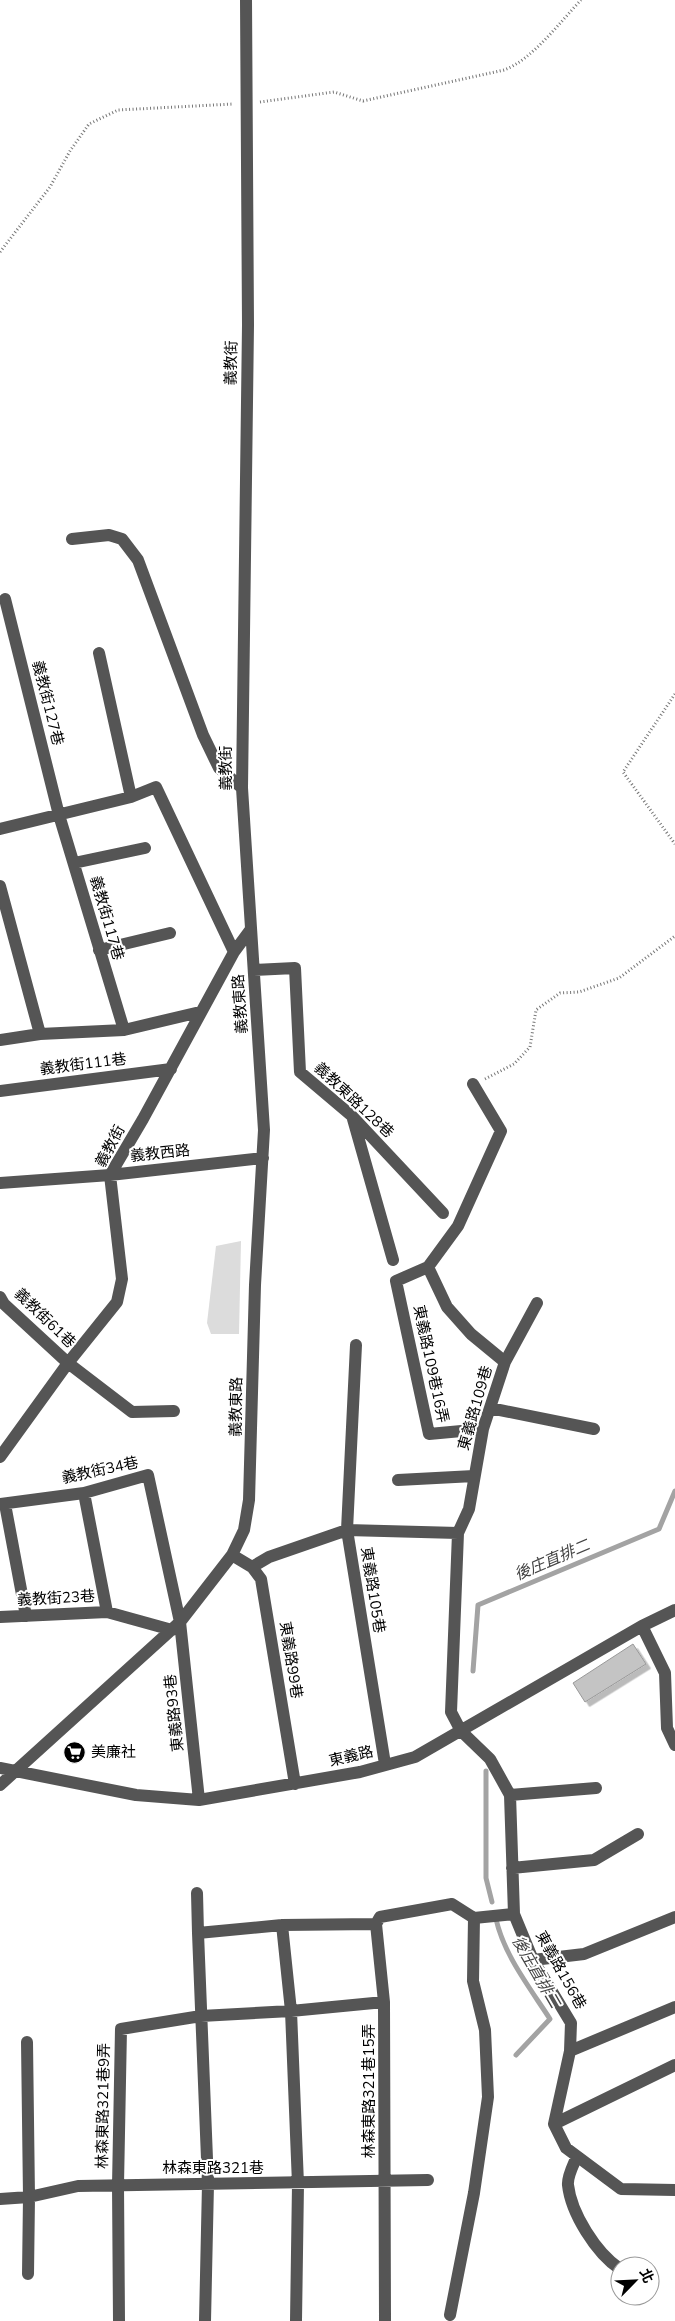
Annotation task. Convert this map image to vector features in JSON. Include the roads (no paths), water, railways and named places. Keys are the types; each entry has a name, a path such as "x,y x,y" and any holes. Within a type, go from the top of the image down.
{"street":[{"name":"義教街","path":"2,1451 68,1363 117,1302 122,1279 110,1175 171,1069 234,952 252,929 242,788 248,325 246,0"},
{"path":"72,539 109,535 122,539 138,560 203,735 219,768 242,788"},
{"name":"義教街127巷","path":"4,599 59,815"},
{"path":"99,653 132,797"},
{"path":"0,829 132,797 156,787 234,952"},
{"name":"義教街117巷","path":"59,815 124,1030"},
{"path":"74,864 145,848"},
{"path":"0,886 40,1034"},
{"name":"義教東路","path":"0,1785 176,1626 232,1555 244,1530 249,1500 255,1285 264,1158 252,929"},
{"path":"99,950 170,933"},
{"name":"義教東路128巷","path":"254,970 295,968 300,1072 352,1116 443,1214"},
{"path":"0,1040 40,1034 124,1030 200,1012"},
{"name":"義教街111巷","path":"0,1091 171,1069"},
{"path":"428,1267 458,1226 501,1131 474,1084"},
{"path":"352,1116 393,1260"},
{"name":"義教西路","path":"0,1183 110,1175 264,1158"},
{"name":"東義路109巷","path":"428,1267 447,1307 471,1334 505,1362 483,1429 469,1509 458,1533 451,1712 461,1731"},
{"name":"東義路109巷16弄","path":"428,1267 396,1281 429,1434 483,1429"},
{"name":"義教街61巷","path":"0,1297 4,1304 68,1363 132,1412 174,1411"},
{"path":"505,1362 537,1303"},
{"path":"232,1555 252,1567 269,1557 348,1530 356,1345"},
{"path":"490,1408 594,1429"},
{"name":"義教街34巷","path":"2,1504 84,1493 148,1476 176,1626"},
{"path":"398,1480 474,1476"},
{"path":"84,1493 107,1612"},
{"path":"2,1504 26,1616"},
{"name":"東義路105巷","path":"386,1764 348,1530 458,1533"},
{"name":"東義路99巷","path":"252,1567 261,1579 295,1784"},
{"name":"東義路","path":"0,1768 136,1795 199,1800 360,1772 415,1757 642,1626 675,1610"},
{"name":"義教街23巷","path":"0,1618 107,1612 176,1626"},
{"name":"東義路93巷","path":"176,1626 199,1800"},
{"path":"642,1626 670,1682 671,1727 675,1745"},
{"name":"東義路156巷","path":"461,1731 490,1759 510,1795 514,1914 533,1960 571,2023 570,2051 554,2124"},
{"path":"510,1795 596,1788"},
{"path":"512,1868 594,1860 638,1834"},
{"path":"197,1893 208,2184 205,2321"},
{"path":"198,1933 282,1925 376,1924 380,1917 452,1904 474,1918 514,1914"},
{"path":"533,1960 584,1954 675,1917"},
{"path":"450,2315 474,2193 488,2097 485,2030 473,1981 474,1918"},
{"name":"林森東路321巷15弄","path":"376,1924 384,2002 385,2321"},
{"path":"282,1925 292,2011 298,2184 296,2321"},
{"path":"201,2016 292,2011 384,2002"},
{"path":"570,2051 675,2007"},
{"name":"林森東路321巷9弄","path":"119,2321 118,2185 121,2029 201,2016"},
{"path":"27,2042 30,2197 28,2274"},
{"path":"675,2065 554,2124 566,2148 622,2189 675,2190"},
{"path":"577,2156 567,2183 573,2206 591,2240 610,2259"},
{"name":"林森東路321巷","path":"0,2199 30,2197 78,2186 298,2184 428,2180"}],"waterway":[{"name":"後庄直排二","path":"473,1671 478,1605 659,1529 675,1491"},
{"name":"後庄直排二","path":"486,1771 486,1878 492,1902"},
{"name":"後庄直排二","path":"496,1919 511,1958 550,2019 516,2055"}],"place":[{"name":"美廉社","path":"75,1752"}]}
